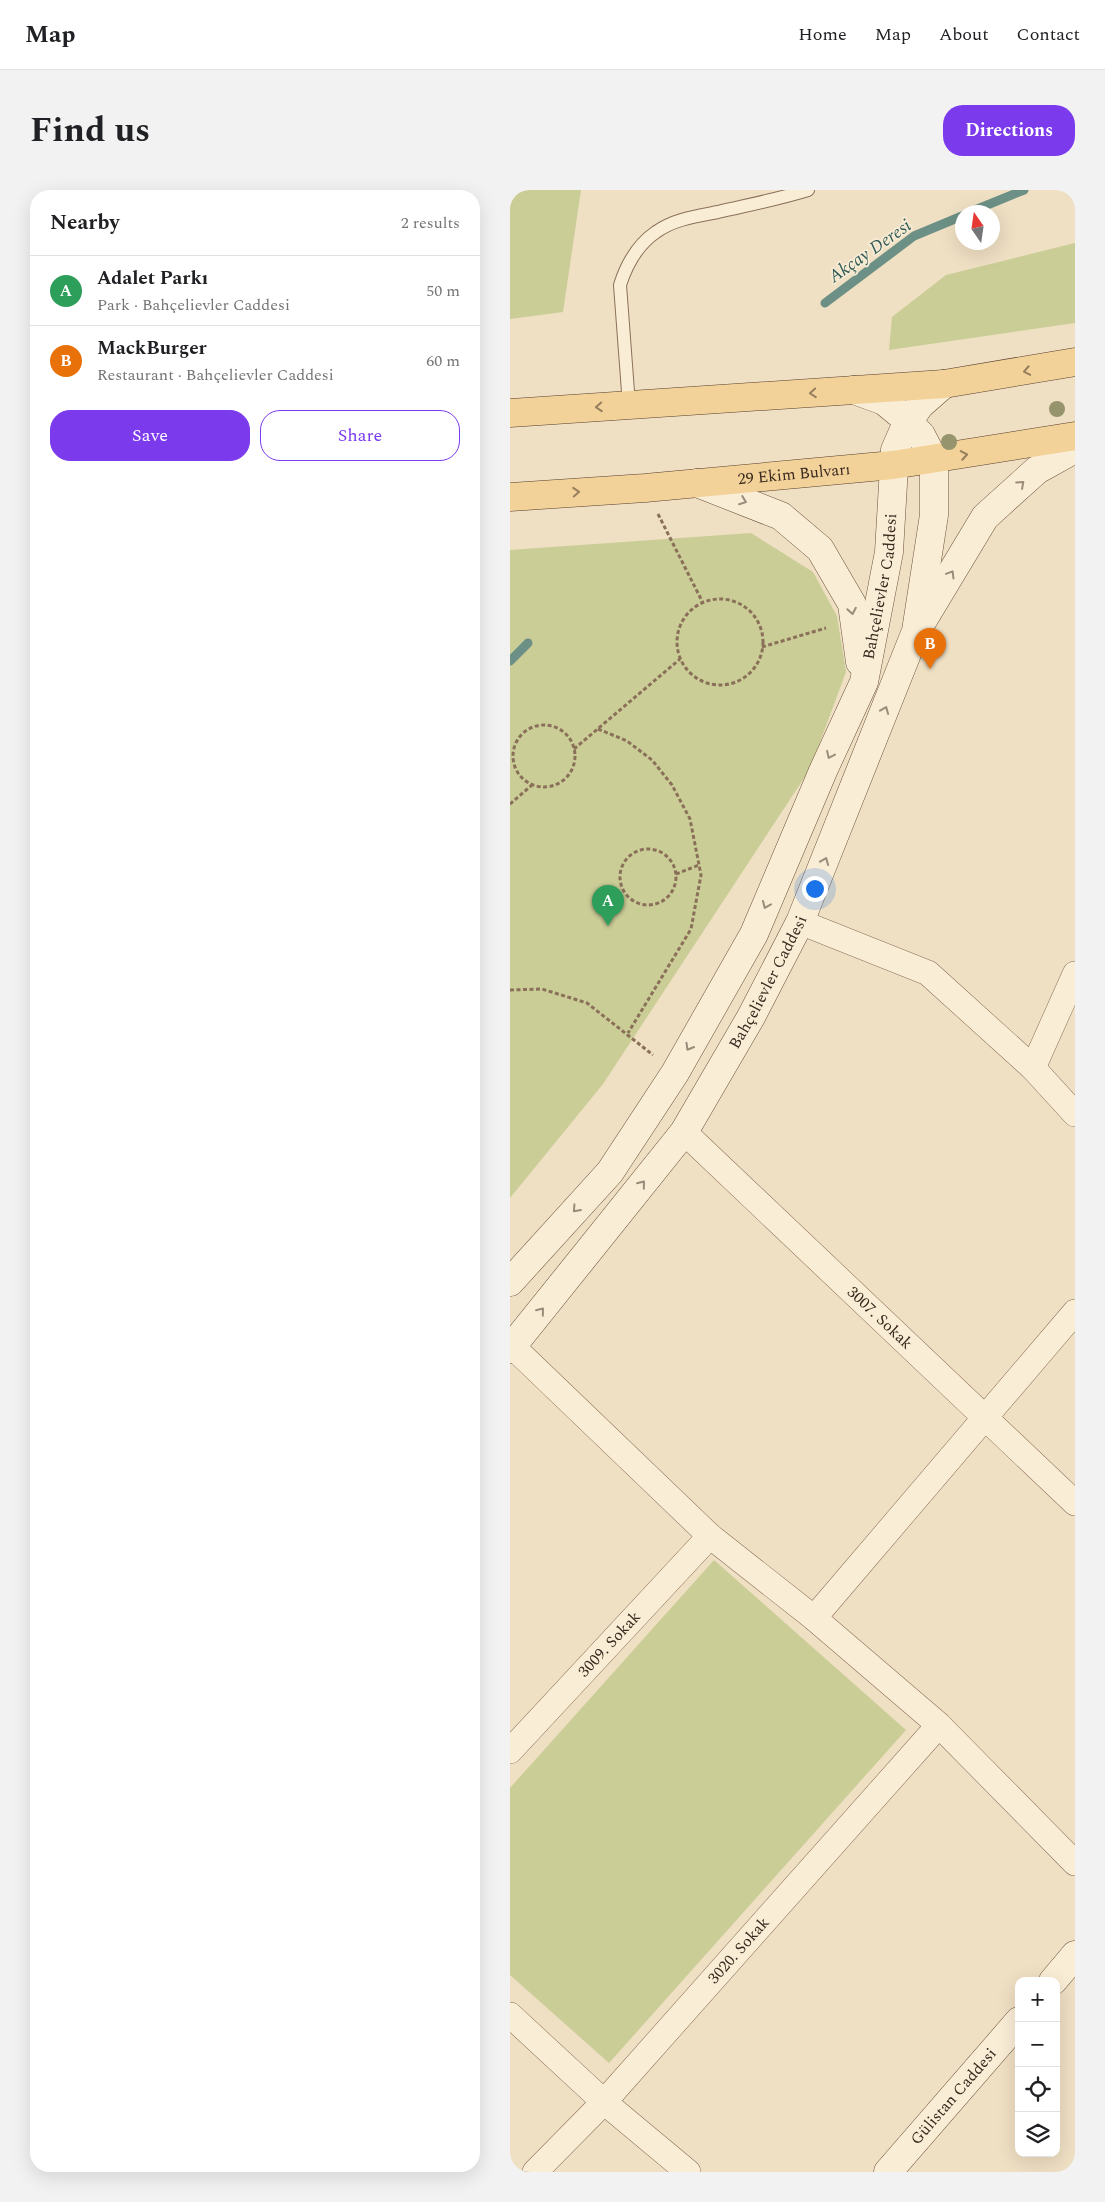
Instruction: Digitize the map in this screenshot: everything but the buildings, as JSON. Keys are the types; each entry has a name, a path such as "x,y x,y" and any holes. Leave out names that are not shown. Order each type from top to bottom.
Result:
{"main road":[{"path":"510,413 944,384 1075,362"},
{"name":"29 Ekim Bulvarı","path":"523,496 645,488 893,465 934,460 1075,436"}],"street":[{"name":"Bahçelievler Caddesi","path":"510,1282 610,1172 675,1073 754,934 823,772 864,682 889,552 895,450 908,422 920,405 944,384"},
{"name":"Bahçelievler Caddesi","path":"511,1347 684,1132 751,1017 800,922 916,630 934,515 934,460 921,435 884,401 854,390"},
{"path":"916,630 985,517 1037,470 1075,449"},
{"path":"698,483 782,516 820,549 852,604 864,682"},
{"path":"510,512 523,496"},
{"path":"800,922 928,973 1033,1068 1075,1114"},
{"path":"1033,1068 1075,974"},
{"name":"3007. Sokak","path":"684,1132 1075,1504"},
{"path":"814,1618 983,1417 1075,1312"},
{"path":"511,1347 710,1536 814,1618 939,1725 1075,1864"},
{"name":"3009. Sokak","path":"510,1751 710,1536"},
{"name":"3020. Sokak","path":"536,2172 604,2102 939,1725"},
{"path":"1057,1977 1075,1956"},
{"path":"510,2015 604,2102 688,2172"},
{"name":"Gülistan Caddesi","path":"888,2172 1018,2022"}],"lane":[{"path":"629,405 620,285 634,253 657,231 677,222 808,190"}],"path":[{"path":"645,488 703,603"},
{"path":"725,600 746,608 759,625 762,647 754,668 746,676 726,684 703,682 690,672 680,659 677,637 680,626 693,608 703,603 725,600"},
{"path":"762,647 854,620"},
{"path":"574,749 680,659"},
{"path":"536,726 552,726 566,734 574,749 574,764 567,778 553,786 544,788 532,785 522,779 514,765 514,749 522,735 536,726"},
{"path":"598,729 627,741 652,760 672,785 690,819 701,875 691,929 628,1033"},
{"path":"510,804 532,785"},
{"path":"645,849 653,849 666,855 671,861 676,874 676,882 670,894 664,900 651,905 643,904 630,898 625,893 620,880 620,872 626,859 632,854 645,849"},
{"path":"676,874 699,865"},
{"path":"510,990 542,989 587,1003 628,1033 675,1073"}],"green space":[{"path":"510,190 581,190 563,312 510,319"},
{"path":"1075,243 1075,323 889,350 892,317 946,275"},
{"path":"751,533 813,572 837,616 846,672 810,769 603,1084 510,1198 510,550"},
{"path":"714,1560 906,1730 609,2063 510,1975 510,1788"}],"waterway":[{"name":"Akçay Deresi","path":"987,205 1024,190"},
{"name":"Akçay Deresi","path":"825,303 914,236 955,219"},
{"name":"Akçay Deresi","path":"510,661 528,643"}],"place":[{"name":"MackBurger","path":"930,669"},
{"name":"Adalet Parkı","path":"608,926"}]}
